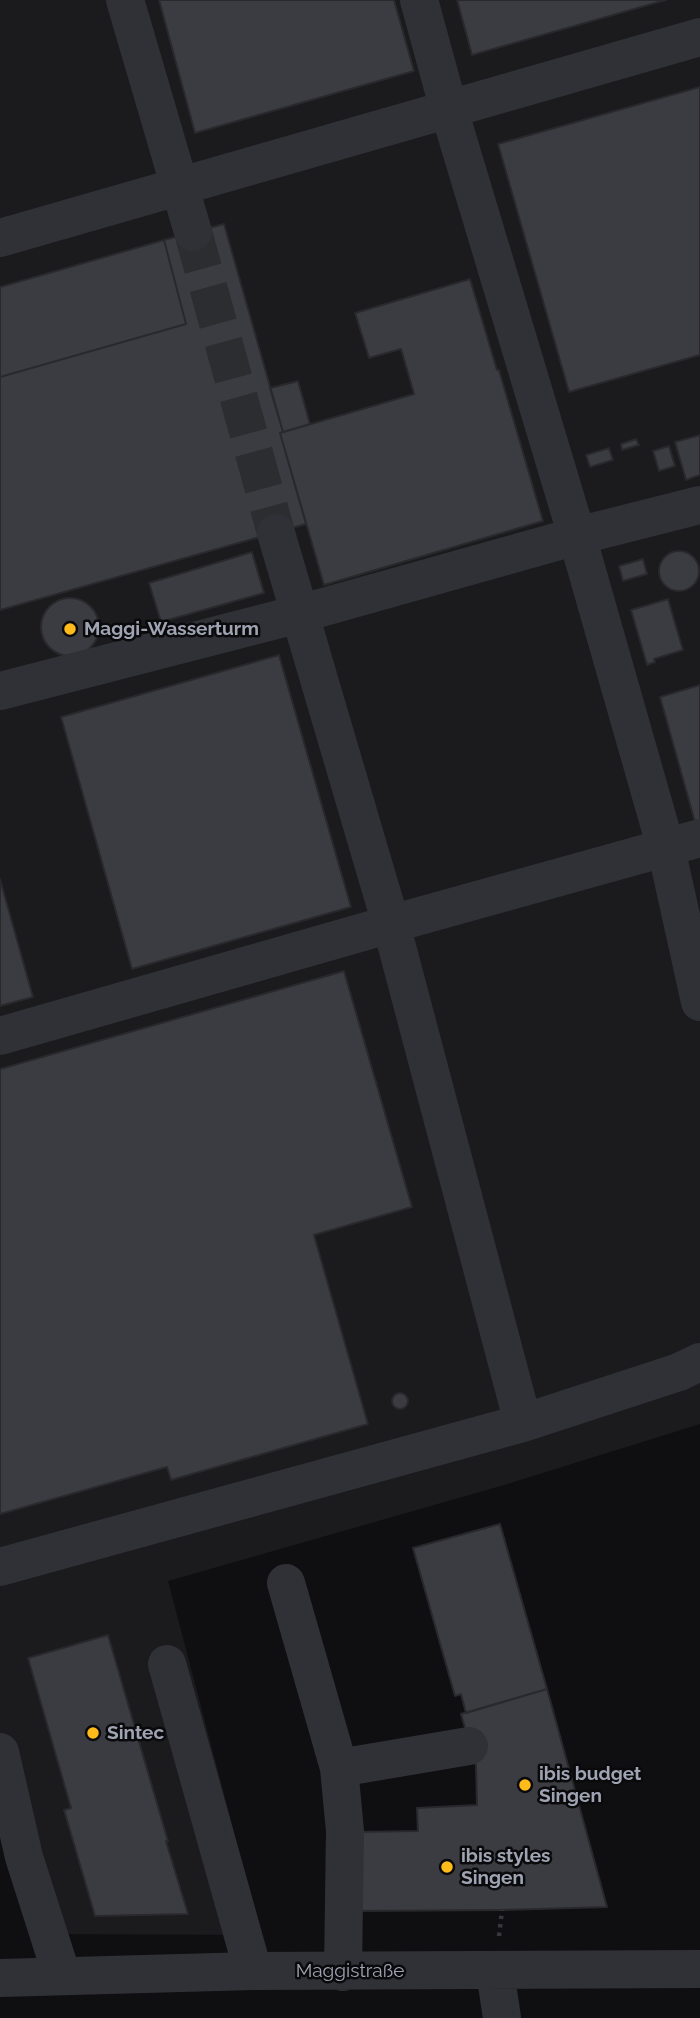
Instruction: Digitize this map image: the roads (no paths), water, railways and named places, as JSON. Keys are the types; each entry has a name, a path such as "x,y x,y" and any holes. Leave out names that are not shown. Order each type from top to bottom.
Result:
{"street":[{"path":"125,0 193,232"},
{"path":"419,0 449,110 577,537 683,843 700,1002"},
{"path":"0,239 700,37"},
{"path":"0,691 700,506"},
{"path":"276,533 390,924 523,1423"},
{"path":"0,1036 683,843"},
{"path":"0,1567 523,1423 679,1372 700,1362"},
{"path":"286,1583 339,1768 345,1832 343,1972"},
{"path":"167,1664 253,1971"},
{"path":"339,1768 470,1746"},
{"path":"0,1752 12,1860 62,1976"},
{"name":"Maggistraße","path":"0,1978 253,1971 700,1969"},
{"path":"495,1971 502,2018"}],"tunnel":[{"path":"193,232 276,533"}],"place":[{"name":"Maggi-Wasserturm","path":"70,629"},
{"name":"Sintec","path":"93,1733"},
{"name":"ibis budget Singen","path":"525,1785"},
{"name":"ibis styles Singen","path":"447,1867"}]}
